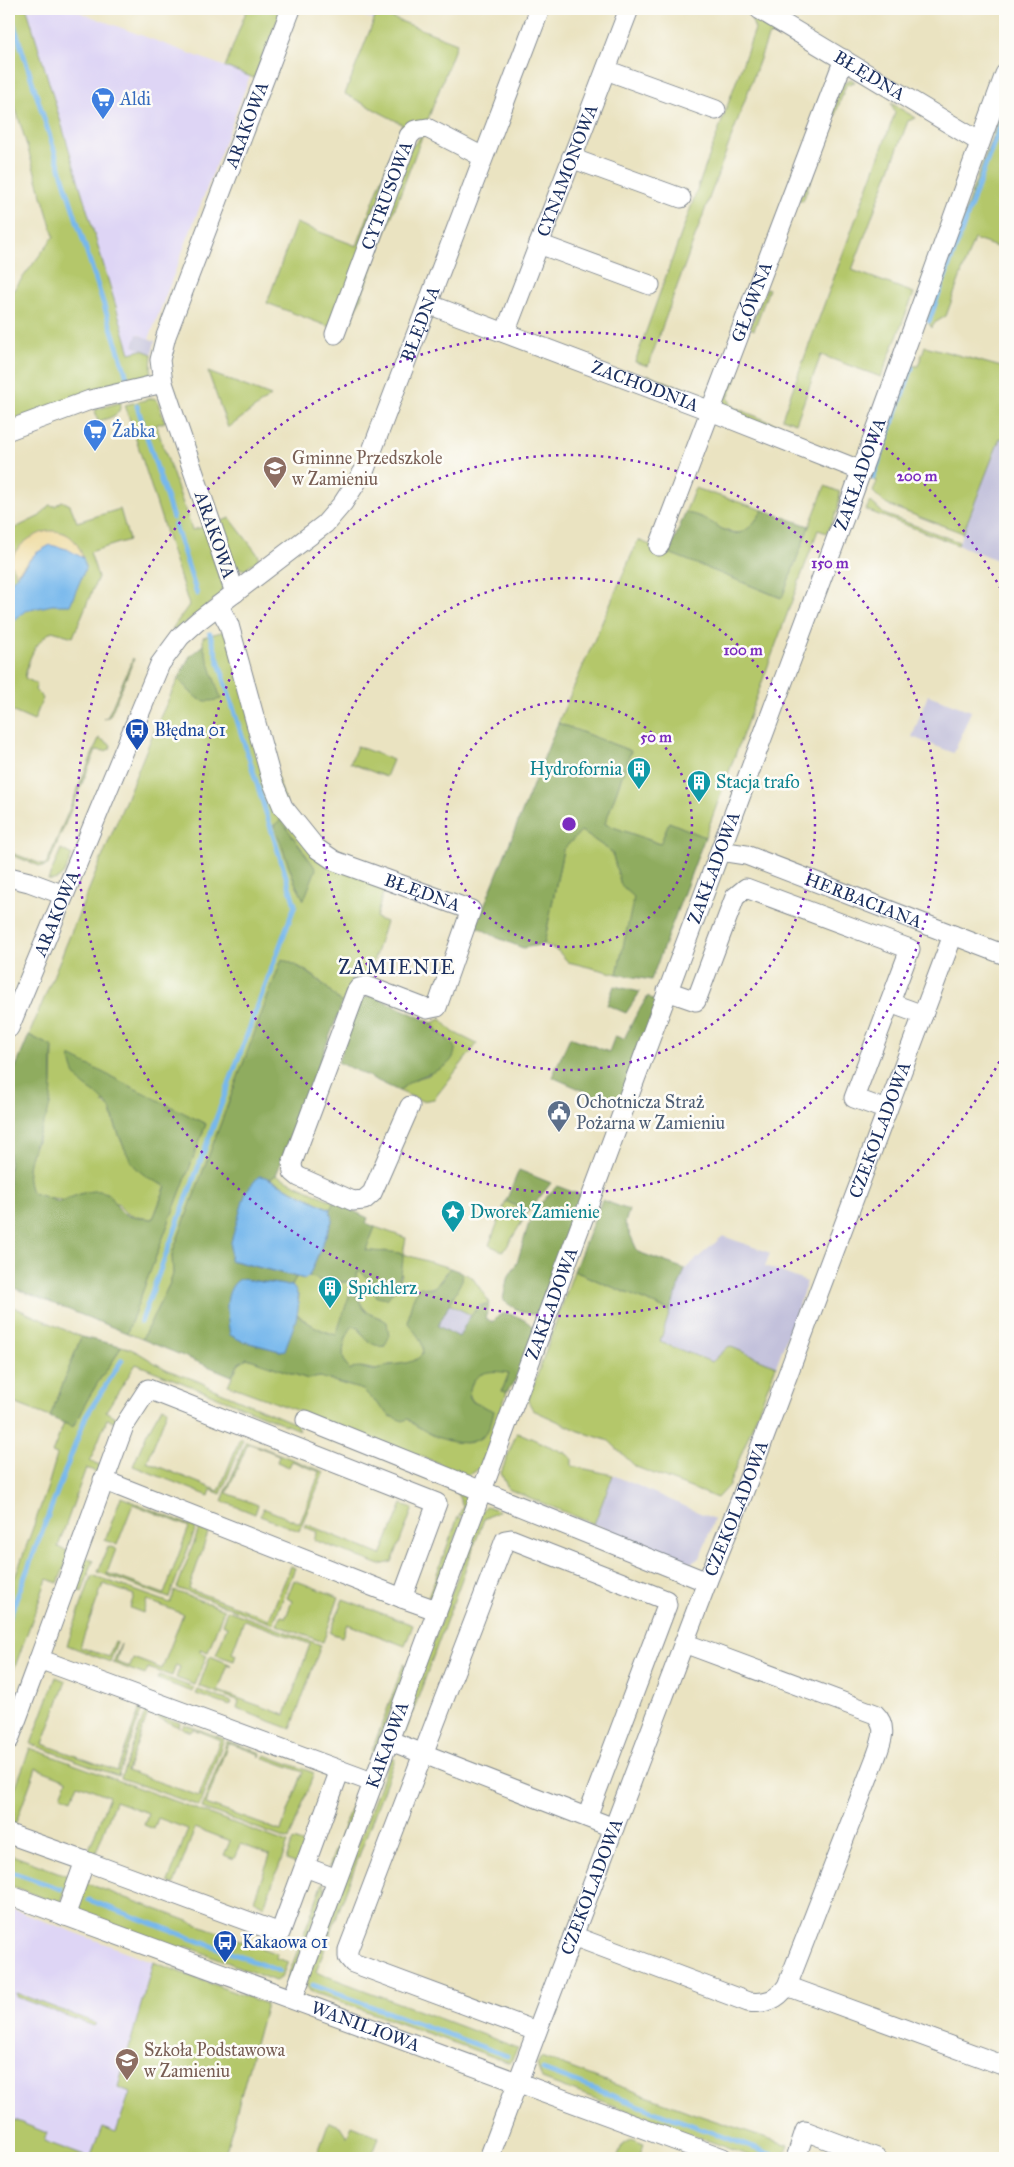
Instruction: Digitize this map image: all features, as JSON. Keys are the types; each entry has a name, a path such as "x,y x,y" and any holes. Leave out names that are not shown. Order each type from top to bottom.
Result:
{"street":[{"name":"ARAKOWA","path":"9,1028 160,664 180,638 235,593 163,383 160,360 166,336 291,9"},
{"name":"BŁĘDNA","path":"235,593 325,524 356,486 375,448 540,9"},
{"name":"CYNAMONOWA","path":"505,333 629,9"},
{"name":"BŁĘDNA","path":"759,9 980,142"},
{"name":"GŁÓWNA","path":"660,546 844,59"},
{"path":"606,70 716,110"},
{"name":"ZAKŁADOWA","path":"482,1492 862,471 1005,74"},
{"name":"CYTRUSOWA","path":"335,334 409,136 415,130 427,128 483,157"},
{"path":"572,158 681,198"},
{"path":"539,244 650,285"},
{"name":"ZACHODNIA","path":"428,304 862,471"},
{"path":"9,430 90,400 163,383"},
{"name":"BŁĘDNA","path":"219,606 229,625 271,778 283,807 300,831 316,848 335,861 471,910 437,1007 427,1009 367,986 359,988 356,992 292,1163 293,1172 299,1177 353,1201 364,1200 372,1193 410,1106"},
{"name":"HERBACIANA","path":"720,851 737,856 746,855 1005,955"},
{"path":"9,877 64,895"},
{"path":"667,991 696,1001 735,898 746,888 910,949 854,1098 886,1110"},
{"name":"CZEKOLADOWA","path":"489,2158 707,1582 745,1490 953,935"},
{"path":"890,1003 922,1015"},
{"path":"9,1740 124,1426 148,1389 301,1432 482,1492 707,1582"},
{"path":"301,1432 437,1503 402,1598"},
{"path":"103,1480 436,1610"},
{"name":"KAKAOWA","path":"293,1998 436,1610 482,1492"},
{"path":"581,1566 593,1536"},
{"path":"536,2032 353,1963 348,1957 348,1950 502,1543 511,1539 666,1600 667,1605 587,1817"},
{"path":"572,1936 748,2002 762,2003 782,1994 787,1986 882,1736 881,1720 874,1714 681,1650 651,1648"},
{"path":"38,1659 372,1782"},
{"path":"388,1740 614,1828"},
{"path":"9,1834 280,1933 340,1770"},
{"path":"65,1916 85,1862"},
{"path":"305,1867 337,1879"},
{"name":"WANILIOWA","path":"9,1895 293,1998 723,2158"},
{"path":"787,1986 1005,2066"},
{"path":"796,2158 806,2131 877,2158"}],"shaded area":[{"path":"27,9 71,9 250,76 149,339 138,334 133,346 142,350 130,353"},
{"path":"344,9 379,9 374,20"},
{"path":"137,334 155,341 152,354 133,346"},
{"path":"1000,438 1005,440 1005,563 958,545"},
{"path":"928,695 971,711 954,753 912,737"},
{"path":"723,1236 770,1253 765,1266 807,1282 776,1366 729,1346 712,1362 659,1342 685,1269"},
{"path":"449,1304 471,1315 459,1337 438,1326"},
{"path":"613,1475 714,1519 700,1558 691,1563 594,1524"},
{"name":"Szkoła Podstawowa w Zamieniu","path":"9,1908 266,2004 224,2158 9,2158"}],"green space":[{"path":"9,9 27,9 130,353 142,350 152,354 151,371 148,377 126,380 126,386 9,420 9,296 54,236 9,86"},
{"path":"247,9 282,9 254,78 225,67"},
{"path":"377,12 457,43 427,122 419,125 333,326 327,326 267,303 296,223 357,246 402,124 345,94"},
{"path":"751,19 776,33 768,37 648,366 635,362 755,29"},
{"path":"851,79 855,82 846,85 834,118 830,117 842,84"},
{"path":"1005,101 1005,250 974,239 946,316 933,324 932,328 926,319"},
{"path":"891,103 916,118 908,121 852,270 914,293 881,377 821,355 796,423 782,418 895,113"},
{"path":"423,134 352,321 346,318 406,154"},
{"path":"817,152 821,153 803,201 799,200"},
{"path":"766,288 769,289 754,330 750,328"},
{"path":"925,346 1005,368 1005,440 1000,438 963,533 887,505 873,492 877,481 868,478 909,365 918,366"},
{"path":"208,372 271,396 228,428"},
{"path":"647,374 705,397 704,399 648,379"},
{"path":"733,375 737,377 728,398 733,407 778,425 770,428 724,408 722,403"},
{"path":"153,398 157,400 165,422 156,425 192,530 204,527 223,587 219,596 176,630 172,629 189,605 125,405"},
{"path":"121,402 121,407 117,413 98,421 95,410"},
{"path":"825,486 840,492 838,509 827,533 818,530 705,837 669,822 661,844 604,824 631,751 558,723 638,540 781,598"},
{"path":"695,488 763,510 748,531 739,533 723,530 702,518 685,513"},
{"path":"62,501 70,505 77,522 120,509 129,540 90,552 98,577 73,637 52,631 33,651 25,678 37,684 35,690 43,698 34,721 9,710 9,531 40,516 49,505 55,506"},
{"path":"870,501 884,514 959,542 958,545 866,510"},
{"path":"763,510 809,526 782,598 669,553 685,513 698,516 735,534 743,532"},
{"path":"230,518 259,556 258,560 248,566 249,571 236,567 219,522"},
{"path":"225,631 298,836 385,888 386,893 383,893 376,918 386,922 369,975 352,978 342,1004 315,977 300,967 282,960 172,1254 173,1274 170,1283 142,1339 127,1333 206,1124 102,1102 110,1109 118,1133 129,1156 144,1174 166,1185 153,1219 128,1214 124,1212 118,1203 62,1200 31,1192 27,1181 29,1160 38,1139 52,1084 53,1048 29,1035 157,724 178,679 193,695 220,699 203,645 203,637","holes":["274,825 304,900 296,885"]},
{"path":"203,645 221,699 213,701 201,700 192,694 178,679 190,656"},
{"path":"133,658 110,716 104,719 108,716"},
{"path":"558,723 631,751 605,824 660,844 669,822 705,837 651,980 617,974 634,897 621,885 612,852 581,831 563,850 544,944 523,948 498,938 476,926"},
{"path":"99,738 111,745 110,749 105,751 96,750 48,865 42,867 9,854 9,852 44,865 47,863"},
{"path":"357,746 393,760 386,777 350,763"},
{"path":"281,820 316,869 304,900 296,885 274,825"},
{"path":"581,831 612,852 621,885 635,897 617,974 568,962 558,951 544,944 563,850"},
{"path":"61,849 72,855 64,873 58,879 48,880"},
{"path":"282,959 315,977 342,1004 276,1175 270,1179 265,1177 237,1226 231,1248 230,1260 296,1277 292,1286 241,1279 230,1334 242,1341 280,1351 284,1350 296,1313 315,1327 336,1335 351,1290 356,1294 365,1310 387,1322 389,1337 384,1347 375,1345 368,1341 358,1327 352,1326 343,1348 344,1360 350,1370 360,1367 376,1370 389,1365 412,1361 419,1358 423,1348 421,1341 408,1323 411,1304 417,1291 420,1287 432,1289 441,1281 450,1268 463,1273 462,1280 438,1326 459,1337 474,1312 478,1308 490,1303 485,1319 493,1322 501,1315 516,1316 530,1324 535,1331 515,1380 507,1392 502,1391 509,1373 488,1372 477,1377 473,1382 469,1396 473,1402 494,1411 487,1431 476,1440 459,1443 432,1435 408,1419 403,1421 390,1416 363,1390 320,1377 308,1379 247,1358 239,1363 232,1376 142,1339 170,1283 173,1274 172,1254"},
{"path":"614,986 640,992 626,1013 607,1005"},
{"path":"371,995 432,1023 438,1032 455,1046 451,1060 440,1069 410,1082 399,1091 338,1062 360,1000"},
{"path":"648,996 657,1003 619,1106 552,1077 570,1037 609,1052 615,1036 624,1039"},
{"path":"441,1019 453,1032 477,1044 434,1099 422,1101 399,1091 412,1080 429,1075 447,1039 438,1032 432,1023"},
{"path":"29,1035 53,1047 50,1105 33,1148 28,1170 31,1192 59,1202 93,1191 105,1192 125,1214 137,1218 153,1219 166,1186 146,1176 133,1164 110,1109 104,1101 86,1087 76,1076 72,1068 70,1056 206,1124 127,1333 9,1286 9,1084"},
{"path":"519,1170 551,1183 528,1212 506,1201"},
{"path":"276,1175 334,1202 330,1209 270,1179"},
{"path":"557,1186 586,1197 542,1313 527,1313 516,1309 503,1300 507,1279 517,1263 528,1226 542,1202"},
{"path":"602,1200 629,1210 625,1223 638,1252 685,1269 670,1311 574,1271"},
{"path":"506,1201 528,1212 506,1248 502,1251 489,1245"},
{"path":"334,1202 368,1218 366,1223 375,1227 366,1250 403,1254 399,1278 395,1289 387,1299 377,1297 373,1283 359,1270 354,1282 324,1282 309,1276 332,1221 330,1209"},
{"path":"375,1227 406,1238 403,1254 450,1268 436,1286 427,1289 418,1333 424,1347 421,1356 413,1363 389,1365 377,1370 361,1367 350,1371 344,1360 343,1348 352,1326 358,1327 363,1336 381,1318 365,1310 357,1294 336,1335 330,1333 310,1324 296,1313 299,1297 292,1286 296,1277 305,1279 309,1276 324,1282 354,1282 359,1270 369,1279 374,1291 394,1290 402,1275 386,1251 366,1250"},
{"path":"574,1271 670,1311 660,1342 712,1362 729,1346 776,1366 729,1485 717,1498 636,1467 609,1441 579,1431 533,1410 528,1401"},
{"path":"463,1273 472,1277 490,1303 478,1306 471,1315 449,1304"},
{"path":"9,1305 81,1337 50,1417 9,1401"},
{"path":"81,1337 121,1346 88,1398 73,1427 50,1417"},
{"path":"121,1346 133,1350 171,1371 199,1381 296,1424 299,1430 136,1364 106,1411 121,1420 119,1423 107,1419 90,1461 102,1466 99,1473 86,1468 58,1547 70,1552 58,1583 47,1579 9,1683 9,1594 47,1489 57,1455 52,1453 64,1423 73,1427 88,1398"},
{"path":"247,1358 308,1379 320,1377 363,1390 390,1416 408,1419 416,1426 455,1442 469,1443 483,1437 494,1411 480,1406 470,1397 470,1388 474,1380 485,1371 494,1370 509,1373 502,1391 507,1392 483,1463 472,1474 466,1475 455,1473 436,1462 228,1385 239,1363"},
{"path":"162,1407 168,1409 147,1462 219,1491 240,1438 243,1439 221,1494 211,1490 209,1496 133,1466 147,1433"},
{"path":"517,1432 565,1453 572,1458 572,1466 613,1475 594,1524 508,1489 501,1473"},
{"path":"246,1441 324,1472 299,1531 260,1516 263,1508 300,1523 320,1472 292,1461 289,1467 277,1462 279,1455 248,1443 227,1493 258,1505 255,1514 222,1501"},
{"path":"454,1487 467,1497 464,1517 459,1515 463,1506"},
{"path":"121,1497 196,1528 169,1598 98,1572 108,1546 116,1549 107,1573 164,1594 189,1527 133,1504 117,1545 105,1540"},
{"path":"402,1504 413,1508 392,1562 380,1565 314,1540 317,1532 305,1527 306,1524 381,1555"},
{"path":"487,1506 499,1511 484,1519 405,1733 400,1731 483,1509"},
{"path":"458,1517 463,1519 433,1595 428,1598"},
{"path":"199,1529 208,1533 189,1589 269,1619 291,1566 295,1568 273,1624 177,1588"},
{"path":"82,1556 93,1561 82,1592 71,1587"},
{"path":"92,1575 170,1603 175,1591 224,1609 208,1652 200,1649 200,1652 207,1655 195,1685 176,1678 180,1667 176,1665 172,1676 148,1668 145,1675 113,1663 121,1644 116,1662 130,1667 133,1658 162,1669 183,1614 147,1600 143,1613 130,1608 134,1595 103,1584 80,1647 109,1657 115,1641 117,1642 110,1662 67,1645"},
{"path":"294,1580 339,1597 323,1642 277,1625 281,1616 286,1617 292,1601 287,1598"},
{"path":"343,1599 413,1625 405,1646 347,1624 342,1637 330,1633"},
{"path":"227,1610 321,1645 291,1729 237,1709 239,1701 199,1686 210,1656 232,1665 228,1665 218,1691 285,1715 310,1644 244,1620 232,1653 236,1655 234,1661 216,1655 227,1626 222,1624"},
{"path":"404,1663 406,1669 369,1767 365,1770"},
{"path":"159,1675 194,1688 193,1692 157,1679"},
{"path":"56,1677 66,1681 43,1744 117,1771 140,1708 142,1709 118,1776 31,1744"},
{"path":"198,1690 232,1702 230,1706 196,1694"},
{"path":"146,1710 180,1723 179,1727 148,1714 127,1771 199,1796 220,1740 193,1729 191,1732 182,1728 184,1724 224,1739 199,1806 121,1778"},
{"path":"227,1741 261,1753 260,1757 259,1754 228,1743 206,1804 281,1831 303,1772 264,1758 265,1755 314,1773 289,1840 202,1808"},
{"path":"30,1748 288,1843 264,1906 254,1900 270,1855 240,1844 234,1859 224,1855 230,1841 195,1828 174,1885 168,1882 188,1829 158,1818 154,1829 144,1825 148,1813 115,1801 95,1855 88,1852 109,1796 78,1784 72,1799 61,1795 67,1780 36,1768 15,1825 11,1823 14,1812 9,1810 9,1805"},
{"path":"390,1758 395,1759 316,1972 518,2048 510,2063 310,1991 306,1985"},
{"path":"358,1788 359,1797 335,1863 329,1867"},
{"path":"293,1840 305,1844 297,1864 286,1860"},
{"path":"9,1854 71,1877 60,1904 9,1885"},
{"path":"323,1882 325,1889 291,1980 287,1979"},
{"path":"86,1883 277,1954 276,1958 288,1962 281,1978 275,1981 186,1946 184,1952 76,1911"},
{"path":"153,1962 266,2004 224,2158 90,2158 102,2127 116,2132 130,2092 118,2087"},
{"path":"16,1993 96,2024 94,2026 16,1997"},
{"path":"541,2057 695,2114 788,2145 783,2158 755,2158 542,2079 537,2065"},
{"path":"9,2118 47,2133 44,2141 90,2158 9,2158"},
{"path":"329,2122 340,2126 347,2137 352,2126 379,2137 371,2158 316,2158"},
{"path":"631,2139 644,2144 639,2158 617,2158 622,2145"}],"sand":[{"path":"47,531 61,532 71,537 78,546 83,558 60,547 36,553 16,574 10,563 16,551 24,542"}],"water":[{"path":"50,545 67,549 83,558 86,567 70,605 52,605 25,611 9,625 9,584 36,553"},
{"path":"259,1176 265,1177 330,1209 332,1221 309,1276 305,1279 230,1260 231,1242 246,1191"},
{"path":"240,1279 292,1286 296,1292 298,1308 285,1350 280,1351 242,1341 230,1335 227,1312 228,1297 234,1284"}],"waterway":[{"path":"9,9 127,377"},
{"path":"929,321 1005,112"},
{"path":"873,478 912,368"},
{"path":"137,406 173,518"},
{"path":"175,525 197,594"},
{"path":"141,1322 295,905 210,634"},
{"path":"9,1618 86,1416 122,1360"},
{"path":"9,1871 61,1889"},
{"path":"89,1900 279,1971"},
{"path":"313,1985 507,2056"},
{"path":"543,2070 781,2158"}],"place":[{"name":"Aldi","path":"103,120"},
{"name":"Żabka","path":"95,452"},
{"name":"Gminne Przedszkole w Zamieniu","path":"275,489"},
{"name":"Błędna 01","path":"137,751"},
{"name":"Hydrofornia","path":"639,790"},
{"name":"Stacja trafo","path":"699,803"},
{"name":"Ochotnicza Straż Pożarna w Zamieniu","path":"559,1133"},
{"name":"Dworek Zamienie","path":"453,1233"},
{"name":"Spichlerz","path":"330,1309"},
{"name":"Kakaowa 01","path":"225,1963"},
{"name":"Szkoła Podstawowa w Zamieniu","path":"127,2081"}],"district":[{"name":"ZAMIENIE","path":"397,967"}]}
